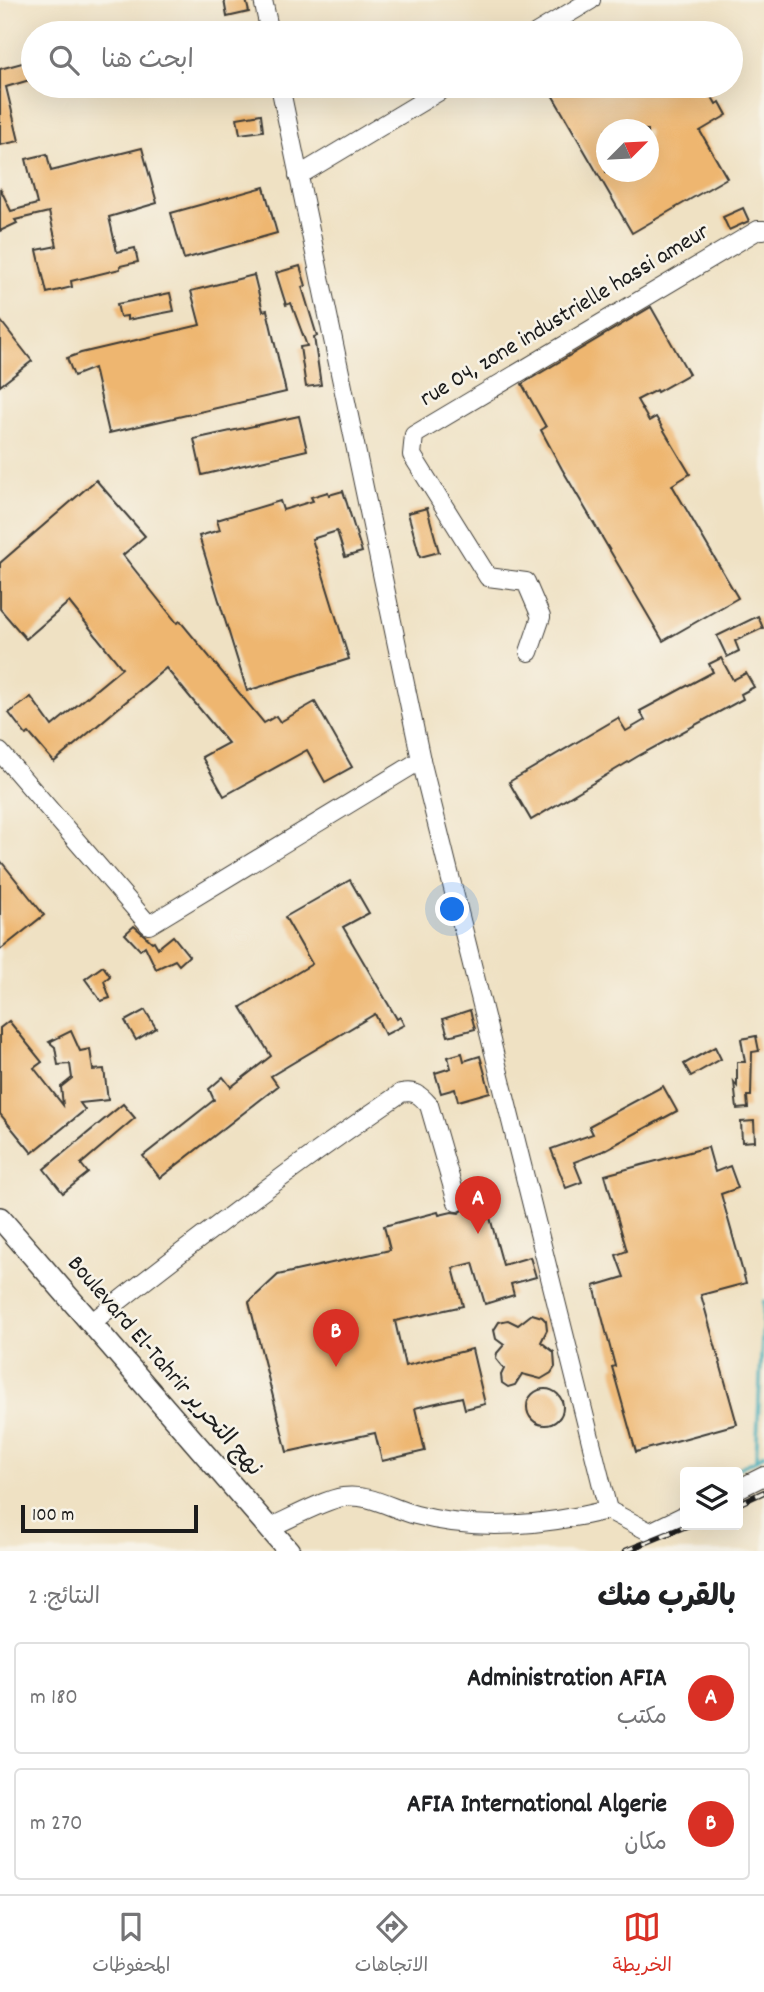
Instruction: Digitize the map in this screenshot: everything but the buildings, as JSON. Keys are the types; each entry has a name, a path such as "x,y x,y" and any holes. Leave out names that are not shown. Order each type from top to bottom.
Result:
{"main road":[{"name":"Boulevard El-Tahrir نهج التحرير","path":"0,1218 289,1551"}],"street":[{"path":"263,0 267,21"},
{"path":"556,21 591,0"},
{"path":"282,98 421,761 608,1510"},
{"path":"298,176 428,98"},
{"name":"rue 04, zone industrielle hassi ameur","path":"529,652 541,618 526,582 488,577 412,455 414,435 758,230 764,230"},
{"path":"0,752 149,925 421,761"},
{"path":"91,1323 324,1146 401,1093 411,1091 421,1095 429,1105 457,1202"},
{"path":"743,1486 764,1475"},
{"path":"269,1528 342,1497 367,1497 416,1515 464,1523 510,1525 562,1521 608,1510 650,1532 680,1517"}],"waterway":[{"path":"741,1467 756,1460 764,1301"},
{"path":"756,1460 764,1454"}],"railway":[{"path":"743,1502 764,1492"},
{"path":"625,1551 680,1529"}],"place":[{"name":"Administration AFIA","path":"478,1234"},
{"name":"AFIA International Algerie","path":"336,1367"}]}
